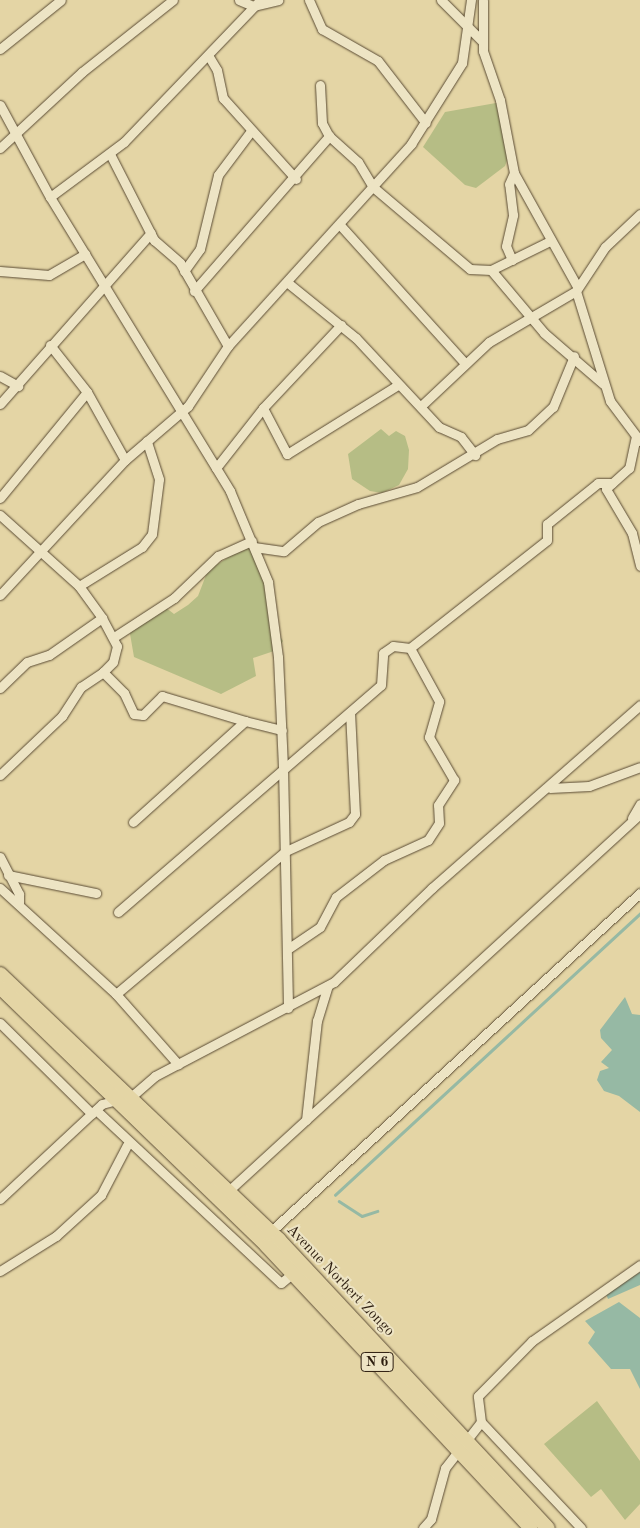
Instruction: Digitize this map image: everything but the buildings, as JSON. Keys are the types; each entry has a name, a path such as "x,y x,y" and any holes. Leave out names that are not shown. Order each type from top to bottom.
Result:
{"main road":[{"name":"N 6","path":"0,974 132,1096 224,1194"},
{"name":"N 6","path":"0,987 119,1101 224,1194"},
{"name":"Avenue Norbert Zongo","path":"224,1194 464,1444 531,1528"},
{"name":"Avenue Norbert Zongo","path":"266,1236 293,1273 548,1528"}],"street":[{"path":"0,48 61,0"},
{"path":"0,148 82,72 173,0"},
{"path":"239,0 253,6 278,0"},
{"path":"50,197 110,154 260,0"},
{"path":"309,0 322,30 378,61 426,123"},
{"path":"441,0 482,41"},
{"path":"0,595 125,460 180,413 228,346 340,225 426,123 462,63 466,24 471,0"},
{"path":"483,0 482,41 514,173 548,242 576,289 603,384 610,401 638,438 629,468 606,489 632,533 640,566"},
{"path":"208,55 218,70 223,98 296,179"},
{"path":"320,85 322,122 329,136 366,173 373,187 470,269 491,270 548,242"},
{"path":"0,105 15,136 50,197 180,413 216,468 253,544 274,613 282,730 289,948 288,1008"},
{"path":"184,271 200,249 218,175 251,130"},
{"path":"194,291 296,179 329,136"},
{"path":"110,154 151,233 184,271 228,346"},
{"path":"366,173 382,177"},
{"path":"512,260 506,246 513,215 509,184 514,173"},
{"path":"421,406 464,362 529,316 576,289 604,247 640,214"},
{"path":"340,225 464,362"},
{"path":"0,404 18,386 50,345 105,289 151,233"},
{"path":"1,273 49,275 85,254"},
{"path":"491,270 529,316 603,384"},
{"path":"288,283 341,325 398,385 421,406 439,427 461,437 475,454"},
{"path":"216,468 263,408 341,325"},
{"path":"50,345 86,392 125,460"},
{"path":"114,637 174,598 218,556 253,544 284,551 318,522 358,504 418,487 475,454 542,419 553,407 574,356"},
{"path":"0,376 18,386"},
{"path":"263,408 287,454 398,385"},
{"path":"0,498 86,392"},
{"path":"79,586 142,547 152,534 159,479 147,441"},
{"path":"118,912 283,767 350,713 381,685 383,653 393,646 410,648 547,540 547,524 598,483 612,483"},
{"path":"0,515 40,553 79,586 114,637 117,654 103,672 81,687 62,716 0,775"},
{"path":"0,688 27,662 49,655 102,618"},
{"path":"289,948 320,926 336,897 384,860 428,840 439,823 438,805 454,780 429,737 439,701 410,648"},
{"path":"103,672 139,717 162,696 282,730"},
{"path":"0,1198 94,1112 132,1096 155,1076 328,986 432,888 550,788 640,705"},
{"path":"116,994 286,851 349,822 355,814 350,713"},
{"path":"133,822 245,721"},
{"path":"550,788 589,786 640,767"},
{"path":"628,825 640,804"},
{"path":"224,1194 640,814"},
{"path":"0,858 19,894 19,904"},
{"path":"8,876 96,893"},
{"path":"0,888 116,994 178,1064"},
{"path":"266,1236 640,893"},
{"path":"306,1120 315,1035 328,986"},
{"path":"0,1022 128,1145 280,1283 293,1273"},
{"path":"0,1270 56,1236 101,1195 128,1145"},
{"path":"582,1528 481,1422 477,1403 487,1386 532,1341 640,1265"},
{"path":"423,1528 431,1519 446,1468 481,1422"}],"green space":[{"path":"496,103 509,155 505,166 476,188 465,185 423,147 445,112"},
{"path":"381,429 389,436 396,431 405,436 409,450 408,469 399,485 382,493 370,491 352,479 348,454"},
{"path":"248,545 260,561 273,625 283,641 277,650 253,658 256,676 221,694 134,657 129,628 165,607 174,614 188,605 198,596 208,570"},
{"path":"597,1401 640,1461 640,1504 625,1520 601,1489 591,1497 544,1444"}],"shaded area":[{"path":"625,997 632,1014 640,1015 640,1112 619,1096 604,1091 597,1080 600,1071 609,1068 601,1062 612,1050 601,1038 600,1030"},
{"path":"640,1272 640,1285 608,1299 606,1294"},
{"path":"619,1302 640,1318 640,1389 630,1369 611,1369 588,1343 595,1332 585,1321"}],"waterway":[{"path":"335,1195 640,914"},
{"path":"339,1201 362,1216 377,1211"}]}
